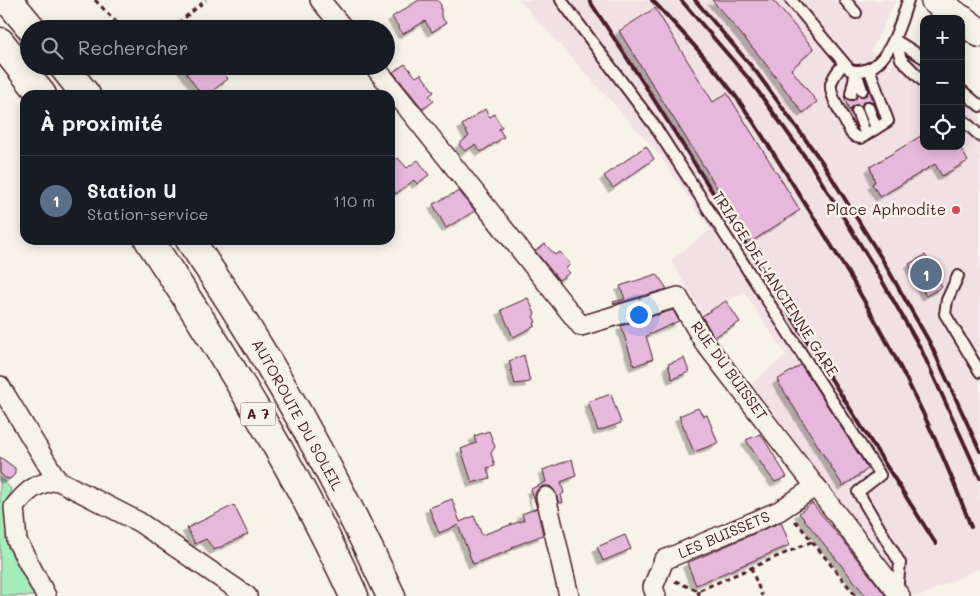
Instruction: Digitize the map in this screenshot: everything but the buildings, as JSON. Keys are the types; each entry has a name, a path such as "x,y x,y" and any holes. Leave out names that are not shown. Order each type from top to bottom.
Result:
{"main road":[{"path":"8,0 25,20"},
{"path":"935,0 956,15"},
{"path":"965,22 980,33"},
{"path":"0,42 20,67"},
{"path":"26,75 38,90"},
{"path":"70,75 82,90"},
{"name":"A 7","path":"152,245 246,392 298,486 354,596"},
{"name":"AUTOROUTE DU SOLEIL","path":"193,245 229,297 274,371 328,468 391,596"}],"street":[{"path":"320,0 337,20"},
{"name":"RUE DU BUISSET","path":"381,75 393,90"},
{"name":"RUE DU BUISSET","path":"395,92 581,326 678,297 704,342 896,592"},
{"path":"0,386 58,480 139,522 247,596"},
{"path":"46,596 17,541 14,507 28,490 43,482 58,480"},
{"name":"LES BUISSETS","path":"659,573 664,560 780,511 816,486"},
{"path":"546,497 569,596"},
{"path":"656,596 652,587 659,573"}],"lane":[{"name":"TRIAGE DE L'ANCIENNE GARE","path":"561,0 654,125 880,475 858,492 900,563 896,592"},
{"path":"792,0 850,70 856,71 875,66 895,40 908,0"},
{"path":"844,0 856,14"},
{"path":"895,40 920,56"},
{"path":"895,40 901,59 920,78"},
{"path":"844,63 835,75 831,84 831,92 851,134 856,138 861,138 888,122 869,68"},
{"path":"856,71 862,90"},
{"path":"851,94 856,71"},
{"path":"965,93 980,106"},
{"path":"868,107 876,128"},
{"path":"857,111 866,135"},
{"path":"965,122 980,136"},
{"path":"958,276 947,300 945,314 980,372"}],"path":[{"path":"95,0 115,20"},
{"path":"182,20 206,0"},
{"path":"780,511 799,524 856,596"},
{"path":"698,591 813,542"},
{"path":"751,568 762,596"},
{"path":"659,573 698,591 700,596"}],"shaded area":[{"path":"519,0 896,0 871,51 890,69 906,38 920,49 920,150 965,150 965,85 980,97 980,568 920,596 909,596 866,543 825,481 749,386 786,355 744,292 703,315 671,260 710,230 658,153"}],"green space":[{"path":"0,477 11,489 5,506 13,557 34,596 0,596"}],"railway":[{"path":"589,0 936,544"},
{"path":"652,0 734,94 852,280 875,319 917,401 971,527"},
{"path":"681,0 749,79 813,168 873,265 921,349 980,478"},
{"path":"695,0 757,73 822,162 882,259 930,343 980,451"}],"place":[{"name":"Place Aphrodite","path":"956,210"},
{"name":"Station U","path":"926,274"}]}
